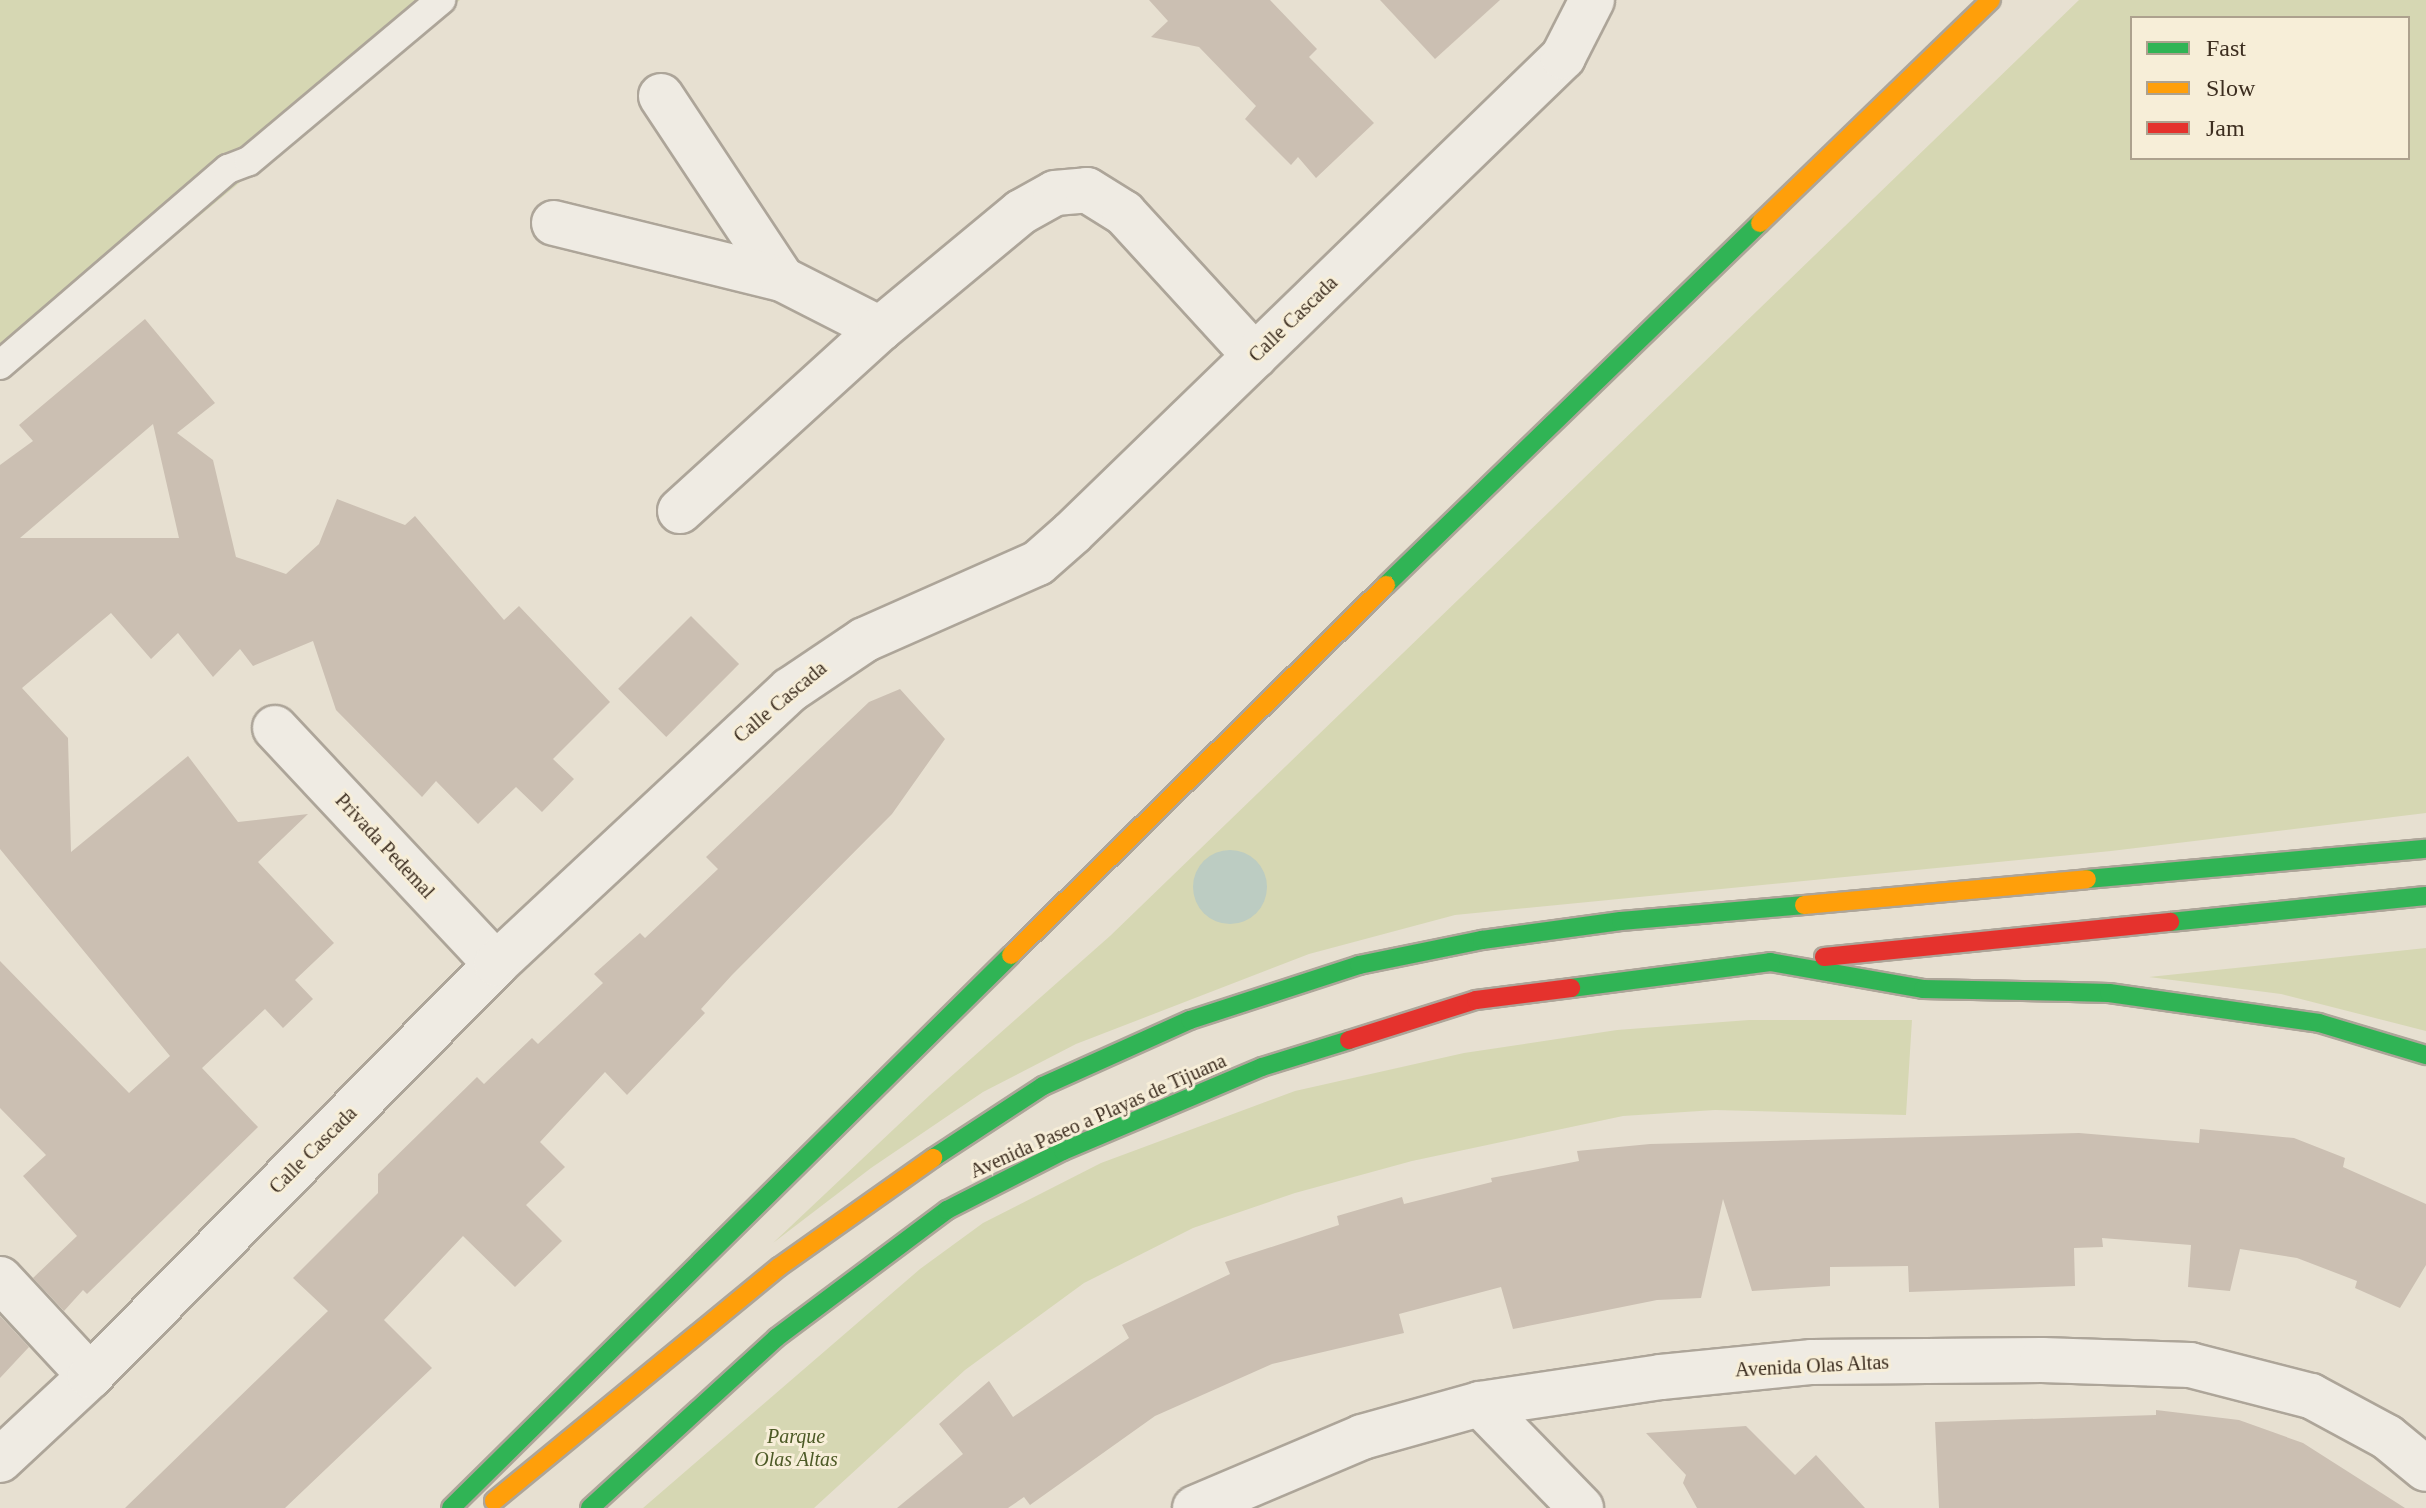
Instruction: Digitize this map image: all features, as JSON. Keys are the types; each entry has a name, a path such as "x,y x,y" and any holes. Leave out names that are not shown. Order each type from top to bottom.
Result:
{"main road":[{"path":"451,1508 1478,494 1991,0"},
{"path":"486,1508 779,1267 918,1168 1043,1086 1190,1020 1359,965 1482,940 1621,921 2426,849"},
{"name":"Avenida Paseo a Playas de Tijuana","path":"590,1508 800,1319 947,1210 1063,1151 1262,1067 1476,1000 1770,962 2426,896"},
{"path":"1770,962 1923,989 2109,993 2319,1023 2426,1055"}],"street":[{"name":"Calle Cascada","path":"0,1460 90,1376 496,964 790,690 864,640 1038,563 1563,57 1592,0"},
{"path":"661,96 782,279"},
{"path":"680,511 880,329 1021,212 1055,193 1087,190 1124,213 1255,356"},
{"path":"554,223 782,279 880,329"},
{"name":"Privada Pedemal","path":"275,728 496,964"},
{"path":"0,1279 90,1376"},
{"name":"Avenida Olas Altas","path":"1195,1508 1362,1437 1480,1404 1661,1377 1812,1362 2190,1365 2311,1396 2387,1437 2426,1469"},
{"path":"1480,1404 1581,1508"}],"lane":[{"path":"0,365 228,169 249,161 441,0"}],"green space":[{"path":"0,0 460,0 0,381"},
{"path":"2079,0 2426,0 2426,813 2111,851 1455,915 1309,954 1076,1044 983,1092 871,1168 773,1243 930,1095 1110,936"},
{"path":"2426,948 2426,1031 2281,994 2149,977"},
{"name":"Parque Olas Altas","path":"1749,1020 1912,1020 1906,1115 1715,1110 1623,1116 1412,1161 1295,1193 1193,1228 1084,1283 965,1370 814,1508 643,1508 920,1269 983,1223 1101,1163 1295,1091 1464,1053 1617,1030"}],"shaded area":[{"path":"1230,850 1251,856 1261,866 1267,887 1261,908 1251,918 1230,924 1209,918 1199,908 1193,887 1199,866 1209,856"}],"building":[{"path":"1149,0 1270,0 1317,49 1309,57 1374,123 1316,178 1298,157 1291,165 1245,119 1256,106 1199,47 1151,37 1168,21"},
{"path":"1380,0 1500,0 1435,59"},
{"path":"145,319 215,403 177,433 213,460 236,557 286,574 319,544 337,499 405,525 415,516 504,620 519,606 610,702 553,759 574,779 542,812 516,787 478,824 436,781 422,797 336,710 313,641 253,666 240,649 213,677 178,633 151,659 111,613 22,688 68,738 71,852 188,756 238,822 308,814 258,862 334,943 295,980 313,999 283,1028 265,1009 202,1068 258,1127 87,1294 83,1290 64,1311 33,1278 77,1236 23,1176 46,1155 0,1108 0,961 129,1093 170,1056 0,849 0,465 33,441 19,425","holes":["153,424 179,538 20,538"]},
{"path":"691,616 739,664 666,737 618,689"},
{"path":"900,689 945,739 892,814 732,975 701,1009 705,1013 627,1095 605,1072 540,1142 565,1167 526,1205 562,1241 515,1287 463,1236 384,1320 432,1368 285,1508 125,1508 328,1311 293,1278 378,1193 378,1174 477,1077 484,1084 532,1038 538,1044 603,983 594,974 640,933 645,938 718,869 706,857 869,702"},
{"path":"2200,1129 2294,1138 2345,1158 2343,1167 2426,1204 2426,1265 2400,1308 2355,1288 2357,1281 2297,1258 2240,1249 2230,1291 2188,1287 2191,1245 2102,1238 2103,1247 2074,1248 2075,1286 1909,1292 1908,1266 1830,1267 1830,1286 1752,1291 1723,1199 1701,1298 1657,1300 1513,1329 1501,1287 1399,1314 1404,1333 1272,1364 1155,1416 1030,1505 1024,1497 1008,1508 897,1508 963,1454 939,1424 989,1381 1013,1417 1129,1338 1122,1325 1230,1274 1225,1262 1339,1225 1337,1216 1402,1197 1404,1204 1492,1182 1491,1178 1579,1161 1577,1151 1650,1144 2079,1133 2199,1143"},
{"path":"0,1316 29,1347 0,1378"},
{"path":"2156,1410 2239,1420 2303,1443 2405,1508 1939,1508 1935,1422 2156,1415"},
{"path":"1746,1426 1795,1475 1816,1455 1865,1508 1697,1508 1683,1483 1686,1475 1646,1433"}],"traffic: fast":[{"path":"1386,585 1760,223"},
{"path":"2087,879 2426,849"},
{"path":"2170,922 2426,896"},
{"path":"933,1158 1043,1086 1190,1020 1359,965 1482,940 1621,921 1804,905"},
{"path":"451,1508 1011,955"},
{"path":"1571,988 1770,962"},
{"path":"1770,962 1923,989 2109,993 2319,1023 2426,1055"},
{"path":"590,1508 776,1338 947,1210 1063,1151 1262,1067 1349,1040"}],"traffic: slow":[{"path":"1760,223 1991,0"},
{"path":"1011,955 1386,585"},
{"path":"1804,905 2087,879"},
{"path":"494,1501 779,1267 933,1158"}],"traffic: jam":[{"path":"1824,957 2170,922"},
{"path":"1349,1040 1476,1000 1571,988"}]}
